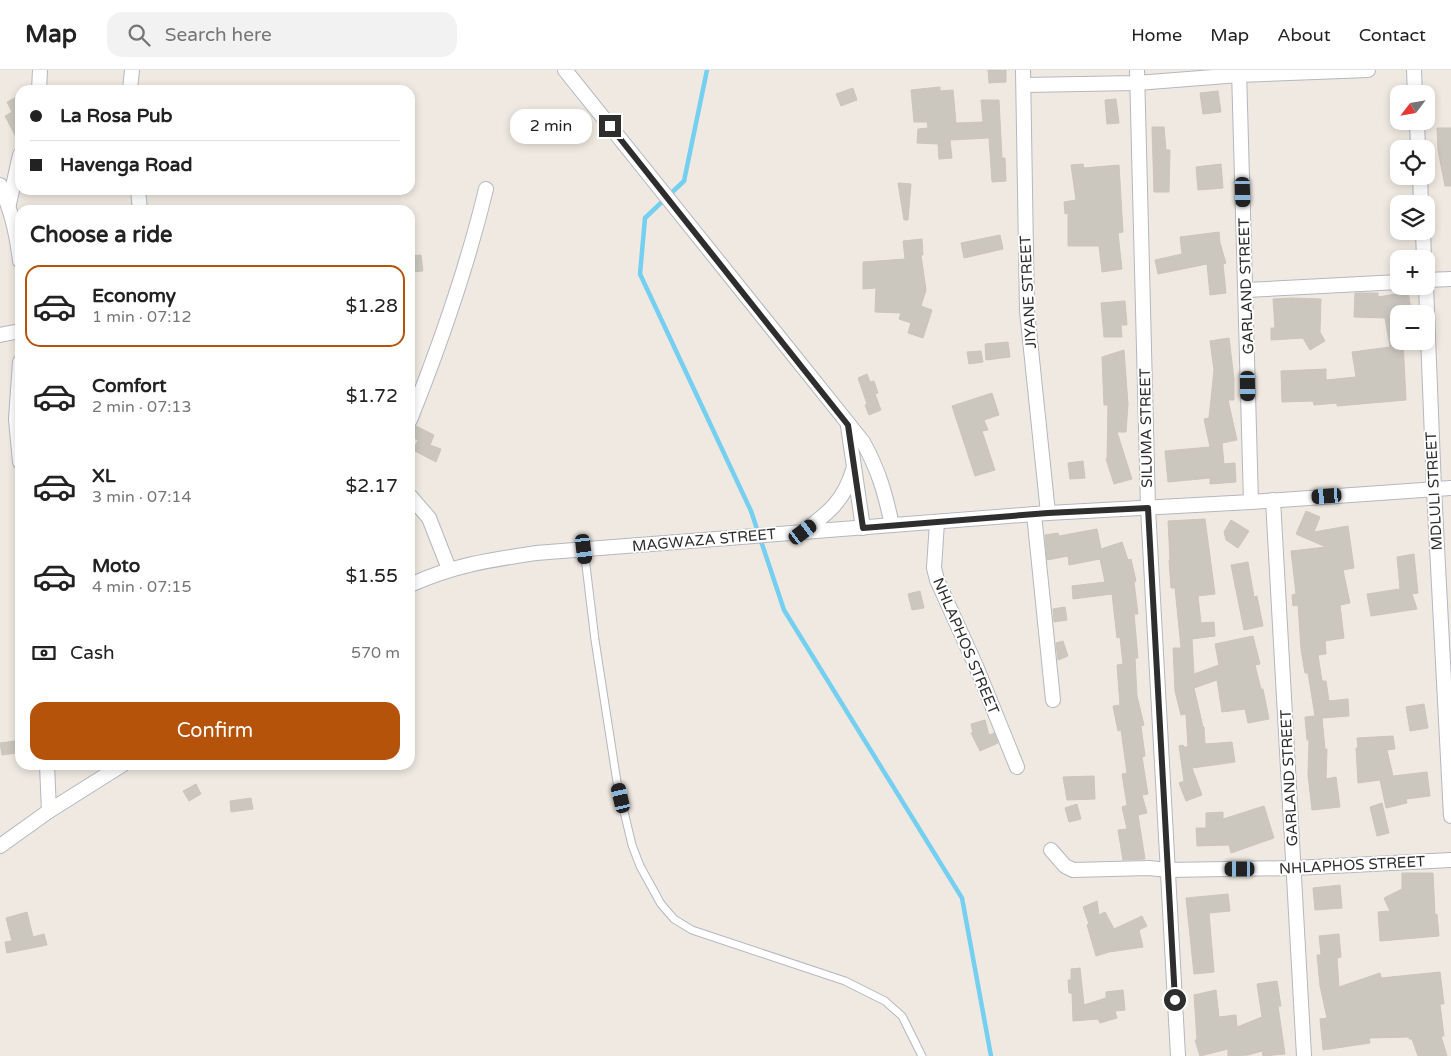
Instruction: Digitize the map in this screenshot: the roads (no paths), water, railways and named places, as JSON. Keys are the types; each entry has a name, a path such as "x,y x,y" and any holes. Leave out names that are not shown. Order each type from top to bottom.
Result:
{"street":[{"path":"39,85 40,70"},
{"path":"130,85 132,70"},
{"path":"565,70 863,442 874,462 883,485 892,525"},
{"name":"JIYANE STREET","path":"1023,70 1027,311 1053,700"},
{"path":"1024,85 1137,76 1368,70"},
{"path":"1414,70 1415,85"},
{"name":"GARLAND STREET","path":"1239,73 1251,502"},
{"name":"SILUMA STREET","path":"1137,76 1148,508 1178,1056"},
{"path":"9,204 15,177"},
{"path":"0,185 9,204 15,230"},
{"path":"415,406 456,295 476,230 486,189"},
{"path":"1435,280 1451,279"},
{"path":"1246,290 1390,282"},
{"name":"MDLULI STREET","path":"1426,295 1434,489 1451,816"},
{"path":"0,334 15,332"},
{"path":"848,425 863,528"},
{"path":"803,532 829,512 836,504 847,487 854,464"},
{"name":"MAGWAZA STREET","path":"415,583 449,569 476,562 527,554 737,536 1041,514 1451,488"},
{"name":"GARLAND STREET","path":"1273,500 1304,1056"},
{"path":"415,502 429,518 449,569"},
{"name":"NHLAPHOS STREET","path":"937,522 934,568 937,580 976,666 1017,767"},
{"path":"47,770 49,811"},
{"path":"0,846 49,811 114,770"},
{"name":"NHLAPHOS STREET","path":"1051,850 1065,866 1073,870 1294,868 1451,860"}],"lane":[{"path":"584,549 595,640 618,782 632,845 640,866 661,904 674,919 692,930 845,981 885,1000 902,1016 922,1056"}],"waterway":[{"path":"707,70 684,181 645,218 640,274 751,511 784,610 962,898 991,1056"}]}
